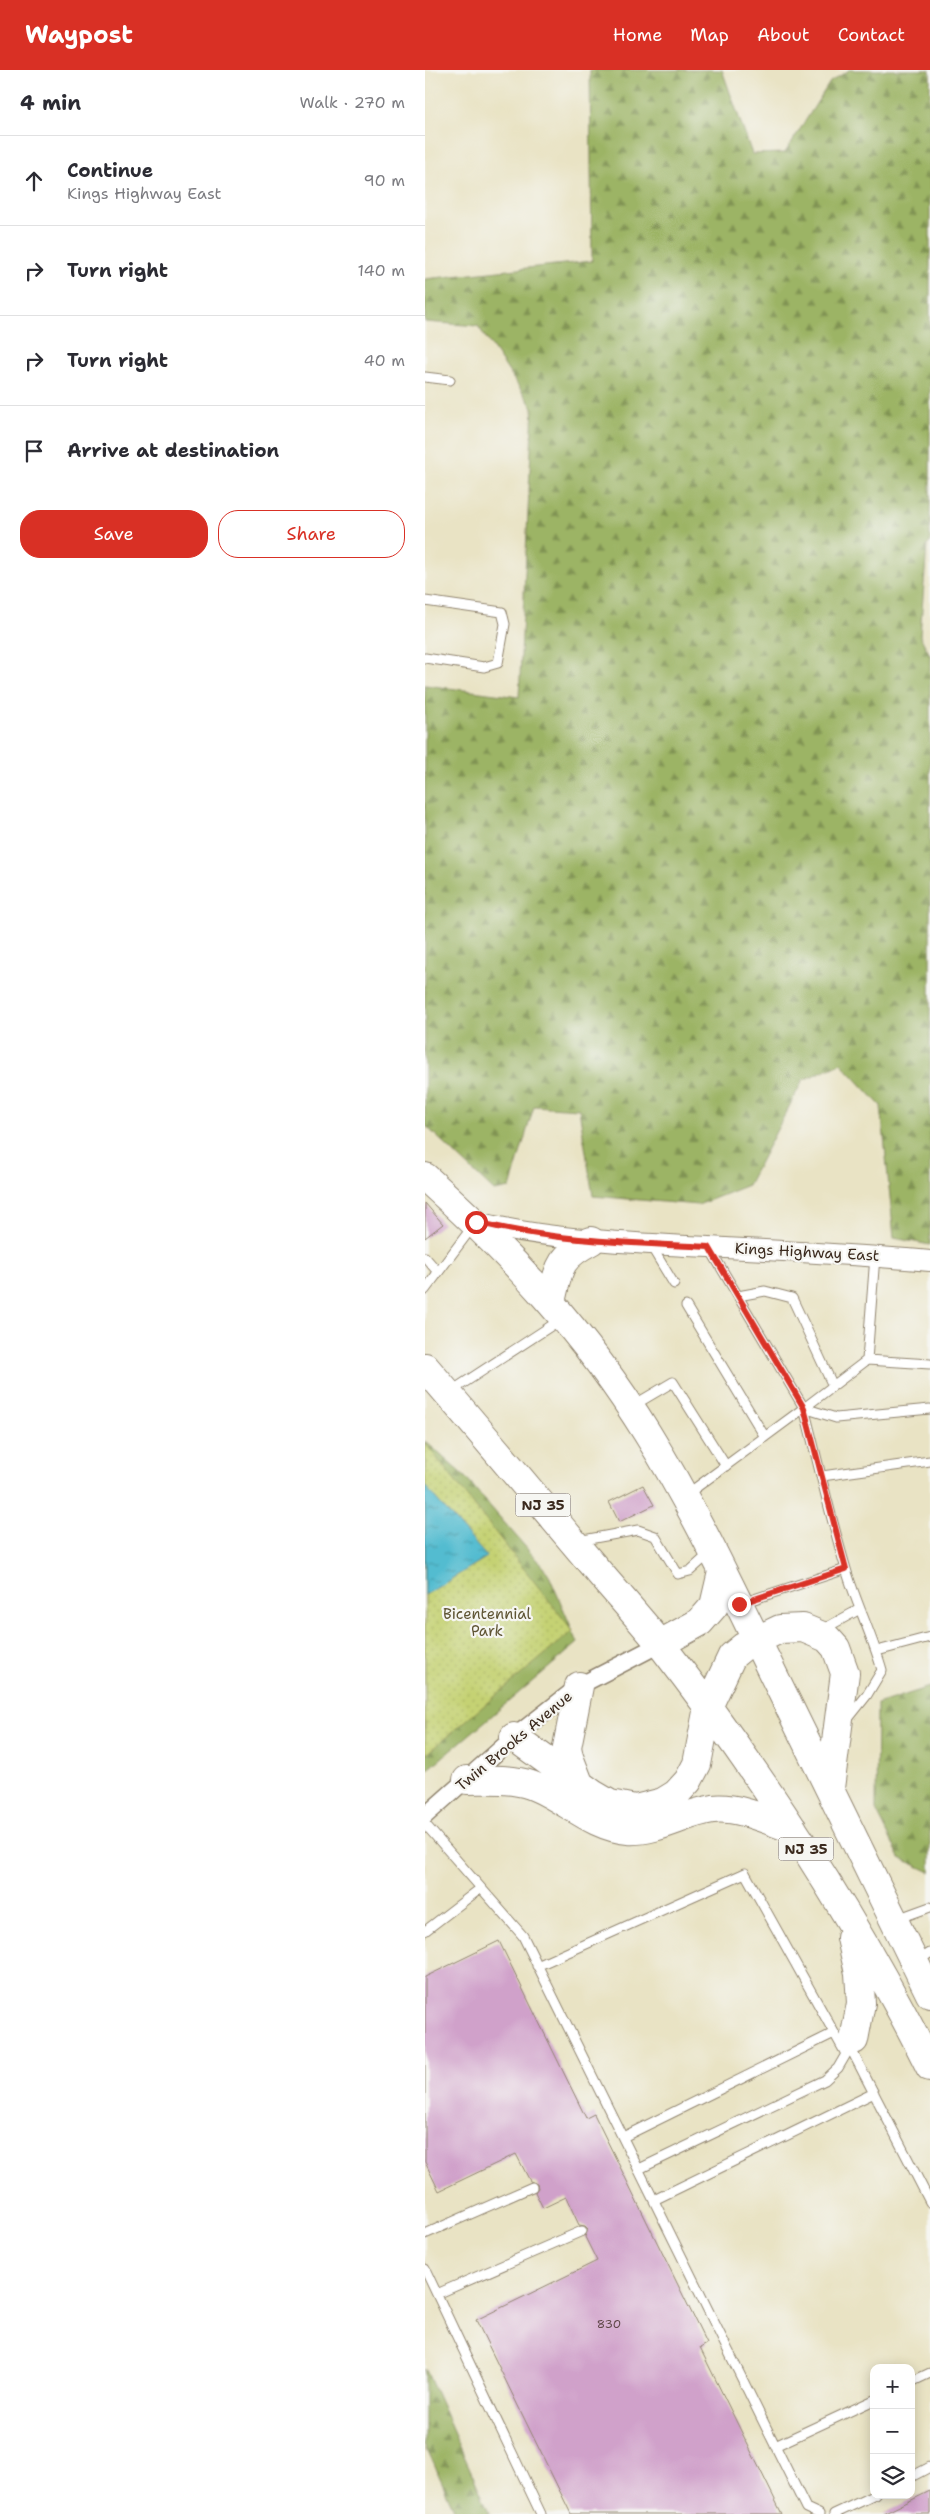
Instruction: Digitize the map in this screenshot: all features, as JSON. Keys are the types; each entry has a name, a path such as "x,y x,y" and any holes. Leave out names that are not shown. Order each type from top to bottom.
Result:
{"highway":[{"name":"NJ 35","path":"425,1177 476,1222 558,1310 647,1432 684,1496 739,1604 894,1920 922,1958 930,1994"},
{"path":"558,1310 560,1265 576,1249 591,1241"},
{"name":"NJ 35","path":"425,1367 660,1644 709,1707 793,1829 845,1912 894,1995 930,2067"},
{"path":"660,1644 700,1622 714,1606 717,1562"},
{"path":"514,1737 593,1794 622,1808 650,1807 676,1794 688,1781 697,1764 709,1707 732,1656 743,1647 757,1642 780,1629 789,1627 803,1628 817,1632 827,1638 836,1648 843,1662 844,1688 830,1788"},
{"path":"579,1686 567,1747 579,1783"},
{"path":"467,1780 519,1781 533,1786 591,1818 614,1828 629,1830 649,1828 702,1811 729,1808 793,1829"},
{"path":"845,1912 859,1973 861,2004 846,2044"}],"street":[{"name":"Kings Highway East","path":"476,1222 535,1235 591,1241 875,1256 930,1261"},
{"name":"Twin Brooks Avenue","path":"425,1816 514,1737 579,1686 660,1644"}],"lane":[{"path":"425,377 450,380"},
{"path":"425,601 501,612 505,624 498,662 485,667 425,658"},
{"path":"425,1290 476,1222"},
{"path":"650,1244 674,1284"},
{"path":"709,1247 804,1408 846,1569 877,1651 882,1670 867,1695 839,1729"},
{"path":"867,1360 875,1256"},
{"path":"425,1258 438,1272"},
{"path":"738,1296 765,1291 792,1298 833,1386"},
{"path":"686,1306 765,1437"},
{"path":"448,1394 558,1310"},
{"path":"684,1496 867,1360 930,1364"},
{"path":"630,1408 673,1382 725,1466"},
{"path":"804,1408 836,1418 930,1409"},
{"path":"822,1476 930,1461"},
{"path":"573,1541 638,1530 655,1536 678,1574 717,1562"},
{"path":"739,1604 846,1569"},
{"path":"817,1632 860,1609"},
{"path":"877,1651 930,1637"},
{"path":"425,1824 523,1936 806,2508 819,2514"},
{"path":"537,1966 745,1873 874,2093 930,2202"},
{"path":"425,1932 481,1888"},
{"path":"894,1920 930,1907"},
{"path":"623,2137 846,2044"},
{"path":"639,2169 825,2080 838,2068 846,2044"},
{"path":"654,2200 874,2093"},
{"path":"425,2234 533,2187"},
{"path":"437,2294 582,2230"},
{"path":"425,2269 541,2514"},
{"path":"915,2380 930,2373"},
{"path":"775,2446 870,2402"},
{"path":"915,2475 930,2467"},
{"path":"834,2514 870,2497"}],"green space":[{"path":"590,70 722,70 752,154 785,153 830,82 849,70 930,70 930,543 927,545 920,636 930,655 930,1245 894,1238 881,1106 841,1063 803,1080 748,1185 698,1205 593,1196 579,1109 534,1106 510,1188 494,1191 425,1125 425,777 427,774 425,774 425,685 519,697 533,408 478,326 425,322 425,279 592,261"},
{"name":"Bicentennial Park","path":"425,1441 464,1476 548,1573 578,1643 425,1772"},
{"name":"Bicentennial Park","path":"425,1443 573,1631 425,1755"},
{"path":"930,1687 930,1872 900,1858 876,1810 877,1704"},
{"path":"425,2368 490,2514 456,2514 425,2444"}],"water":[{"path":"425,1486 487,1557 425,1595"}],"building":[{"path":"425,1203 443,1224 425,1238"},
{"path":"643,1485 654,1505 619,1522 609,1502"},
{"path":"499,1941 586,2118 594,2114 707,2344 700,2348 782,2514 571,2514 476,2320 597,2261 585,2237 588,2229 585,2226 579,2225 566,2197 543,2208 535,2192 538,2188 537,2184 530,2181 516,2154 439,2191 425,2162 425,1977"},
{"path":"930,2491 930,2514 883,2514 915,2499"}],"route":[{"path":"476,1222 535,1235 591,1241 709,1247 804,1408 846,1569 739,1604"}]}
